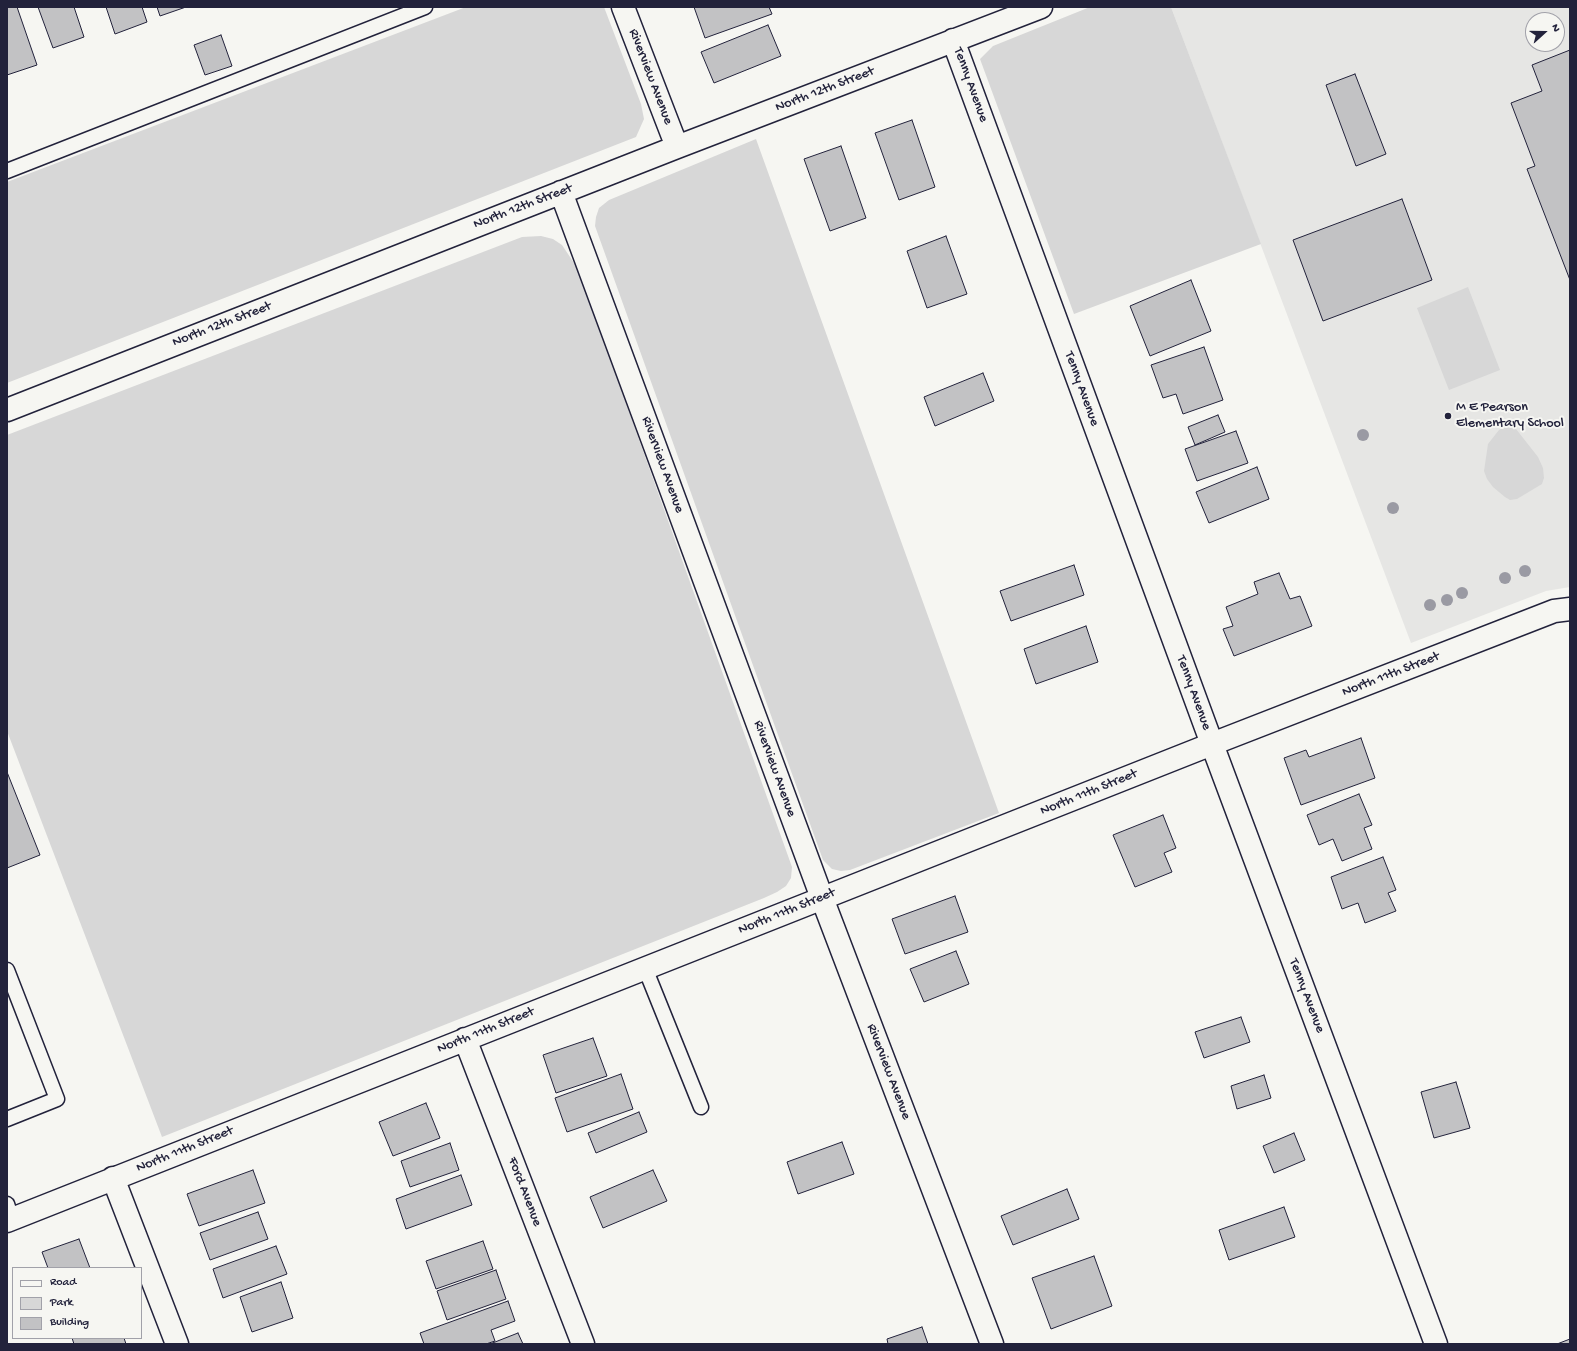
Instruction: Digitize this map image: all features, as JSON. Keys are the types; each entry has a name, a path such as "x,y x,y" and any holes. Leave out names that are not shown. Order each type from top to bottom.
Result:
{"street":[{"name":"Riverview Avenue","path":"623,7 677,147"},
{"name":"North 12th Street","path":"7,410 561,192 1041,7"},
{"name":"Tenny Avenue","path":"953,40 1212,744 1436,1344"},
{"name":"Riverview Avenue","path":"561,192 822,898 992,1344"},
{"name":"North 11th Street","path":"9,1215 113,1178 1212,744 1554,611 1570,609"},
{"name":"Ford Avenue","path":"465,1039 583,1344"},
{"path":"113,1178 177,1344"}],"lane":[{"path":"7,171 425,7"},
{"path":"645,968 701,1107"},
{"path":"7,970 57,1099 7,1119"}],"shaded area":[{"name":"M E Pearson Elementary School","path":"1171,7 1570,7 1570,587 1546,591 1411,643"}],"green space":[{"path":"466,7 604,7 641,104 644,119 636,137 7,383 7,182"},
{"path":"1090,7 1171,7 1261,244 1074,314 980,59 993,46"},
{"path":"756,139 999,813 850,870 841,871 832,869 823,860 595,226 599,208 609,200"},
{"path":"541,236 553,239 562,245 578,269 792,867 791,878 786,886 764,898 162,1137 7,731 7,435 522,237"},
{"path":"1468,287 1500,370 1449,390 1417,308"},
{"path":"1504,427 1516,429 1538,457 1543,468 1544,478 1542,484 1517,499 1510,500 1493,487 1487,479 1484,471 1488,444 1499,430"}],"building":[{"path":"7,7 17,7 37,65 7,75"},
{"path":"38,7 74,7 84,37 53,48"},
{"path":"106,7 142,7 147,22 115,34"},
{"path":"157,7 186,7 160,16"},
{"path":"694,7 769,7 772,14 705,38"},
{"path":"768,25 781,56 714,83 701,52"},
{"path":"221,35 232,66 205,75 194,45"},
{"path":"1570,50 1570,280 1527,169 1535,166 1511,103 1542,91 1532,65"},
{"path":"1355,74 1386,154 1356,166 1326,85"},
{"path":"912,120 935,187 899,200 875,133"},
{"path":"841,146 866,218 830,231 804,159"},
{"path":"1402,199 1432,280 1323,321 1293,240"},
{"path":"946,236 967,294 927,308 907,251"},
{"path":"1191,280 1211,331 1150,356 1130,306"},
{"path":"1204,347 1223,400 1183,414 1176,394 1163,398 1151,365"},
{"path":"983,373 994,401 935,426 924,397"},
{"path":"1218,415 1225,432 1195,445 1188,427"},
{"path":"1236,431 1248,463 1197,481 1185,449"},
{"path":"1257,467 1269,499 1209,523 1196,492"},
{"path":"1074,565 1084,595 1011,621 1000,591"},
{"path":"1279,573 1290,599 1300,596 1312,626 1234,656 1223,629 1233,626 1226,607 1258,594 1254,582"},
{"path":"1086,626 1098,662 1036,684 1024,649"},
{"path":"1361,738 1375,778 1301,805 1284,758 1306,750 1309,757"},
{"path":"7,772 40,855 7,868"},
{"path":"1359,794 1372,825 1364,828 1372,849 1342,861 1333,839 1319,845 1307,815"},
{"path":"1163,815 1176,848 1164,853 1172,872 1135,887 1113,835"},
{"path":"1383,857 1396,890 1388,893 1396,911 1365,923 1358,903 1342,909 1331,877"},
{"path":"955,896 968,932 905,954 892,919"},
{"path":"956,951 969,984 924,1002 910,969"},
{"path":"1241,1017 1250,1042 1204,1058 1195,1032"},
{"path":"593,1038 607,1076 556,1093 543,1055"},
{"path":"621,1074 633,1109 567,1132 555,1098"},
{"path":"1264,1075 1271,1098 1237,1109 1231,1086"},
{"path":"1456,1082 1470,1128 1434,1138 1421,1092"},
{"path":"426,1103 440,1138 393,1156 379,1122"},
{"path":"639,1112 647,1132 596,1153 588,1133"},
{"path":"1294,1133 1305,1160 1274,1173 1263,1146"},
{"path":"842,1142 854,1174 798,1194 787,1162"},
{"path":"450,1143 459,1170 410,1187 401,1161"},
{"path":"253,1170 265,1203 199,1226 187,1194"},
{"path":"653,1170 667,1201 603,1228 590,1197"},
{"path":"461,1175 472,1205 406,1229 396,1199"},
{"path":"1067,1189 1079,1219 1013,1245 1001,1216"},
{"path":"1284,1207 1295,1237 1229,1260 1219,1230"},
{"path":"258,1212 268,1239 210,1260 200,1233"},
{"path":"79,1239 90,1267 48,1267 42,1252"},
{"path":"483,1241 493,1269 436,1289 426,1261"},
{"path":"276,1246 287,1274 223,1298 213,1269"},
{"path":"1094,1256 1112,1306 1051,1329 1032,1278"},
{"path":"496,1270 506,1299 447,1320 437,1291"},
{"path":"281,1282 293,1318 252,1332 240,1297"},
{"path":"508,1301 515,1321 491,1330 495,1341 486,1344 424,1344 420,1333"},
{"path":"922,1327 928,1344 888,1344 887,1339"},
{"path":"518,1333 523,1344 490,1344"},
{"path":"72,1339 124,1339 126,1344 74,1344"},
{"path":"1570,1339 1570,1344 1557,1344"}],"place":[{"name":"M E Pearson Elementary School","path":"1448,416"}]}
